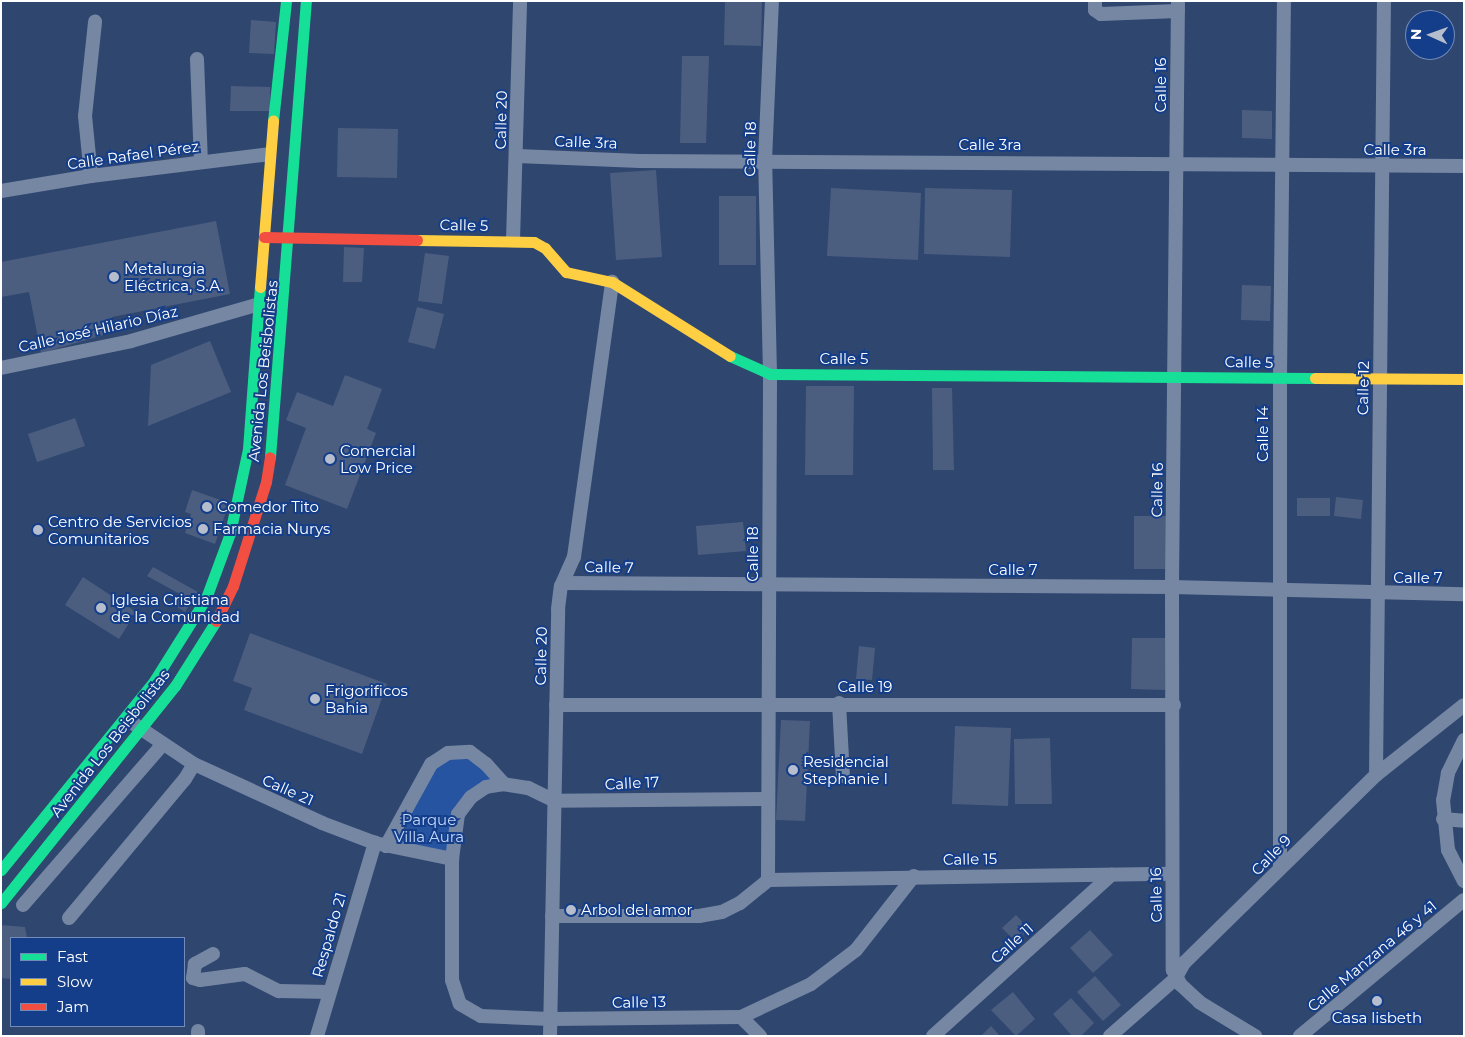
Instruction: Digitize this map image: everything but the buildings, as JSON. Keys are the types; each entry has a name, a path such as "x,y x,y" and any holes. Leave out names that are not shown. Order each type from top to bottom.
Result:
{"main road":[{"name":"Avenida Los Beisbolistas","path":"1,870 154,681 206,598 230,533 248,449 270,154 286,1"},
{"name":"Avenida Los Beisbolistas","path":"2,900 175,686 224,608 258,510 274,435 291,238 306,1"},
{"name":"Calle 5","path":"264,237 514,240 539,244 566,272 612,282 723,354 770,374 1464,379"}],"street":[{"name":"Calle 20","path":"514,240 520,1"},
{"name":"Calle 18","path":"768,880 766,799 770,585 770,374 765,160 772,1"},
{"path":"1095,1 1095,10 1101,14 1178,6"},
{"name":"Calle 14","path":"1280,868 1280,378 1284,1"},
{"name":"Calle 12","path":"1376,775 1380,166 1384,1"},
{"name":"Calle 16","path":"1175,979 1172,874 1174,705 1172,587 1178,6"},
{"path":"91,176 85,116 95,22"},
{"path":"197,59 201,162"},
{"name":"Calle Rafael Pérez","path":"1,191 91,176 270,154"},
{"name":"Calle 3ra","path":"517,156 640,161 765,160 1177,163 1282,166 1464,166"},
{"name":"Calle 20","path":"550,1036 558,609 563,583 574,557 612,282"},
{"name":"Calle José Hilario Díaz","path":"1,368 131,341 259,304"},
{"name":"Calle 7","path":"563,583 1172,587 1376,594 1464,594"},
{"name":"Calle 19","path":"556,705 768,703 1174,705"},
{"path":"839,703 843,776"},
{"name":"Calle 9","path":"1110,1036 1175,979 1184,963 1244,908 1280,868 1376,775 1464,705"},
{"name":"Calle 21","path":"124,717 194,764 380,845 452,859"},
{"path":"1463,742 1448,774 1443,800 1443,819 1448,850 1464,882"},
{"path":"23,906 162,744"},
{"path":"380,845 431,764 448,753 470,752 486,764 504,784"},
{"path":"69,918 185,780 194,764"},
{"name":"Calle 17","path":"452,859 458,814 471,797 486,787 504,784 528,788 554,801 766,799"},
{"path":"1443,819 1464,821"},
{"name":"Respaldo 21","path":"317,1036 380,845"},
{"name":"Calle 13","path":"452,859 452,980 460,1004 481,1016 550,1020 741,1017 811,984 856,950 914,876"},
{"name":"Calle 11","path":"933,1036 1112,874"},
{"name":"Calle 15","path":"768,880 914,876 1172,874"},
{"path":"552,916 699,916 722,912 740,903 768,880"},
{"name":"Calle Manzana 46 y 41","path":"1300,1036 1464,900"},
{"path":"213,954 195,964 193,978 200,980 244,974 279,991 330,992"},
{"path":"1175,979 1199,1002 1256,1036"},
{"path":"741,1017 760,1036"}],"green space":[{"name":"Parque Villa Aura","path":"467,756 494,780 468,791 452,811 452,853 398,846 416,800 434,768 449,757"}],"traffic: fast":[{"path":"273,121 286,1"},
{"path":"270,457 306,1"},
{"path":"1,870 154,681 206,598 230,533 248,449 260,287"},
{"path":"730,356 770,374 1315,378"},
{"path":"1,903 175,686 216,621"}],"traffic: slow":[{"path":"260,287 273,121"},
{"path":"417,240 534,242 545,248 566,272 612,282 730,356"},
{"path":"1315,378 1464,379"}],"traffic: jam":[{"path":"264,237 417,240"},
{"path":"216,621 233,586 266,482 270,457"}],"place":[{"name":"Metalurgia Eléctrica, S.A.","path":"114,277"},
{"name":"Comercial Low Price","path":"330,459"},
{"name":"Comedor Tito","path":"207,507"},
{"name":"Farmacia Nurys","path":"203,529"},
{"name":"Centro de Servicios Comunitarios","path":"38,530"},
{"name":"Iglesia Cristiana de la Comunidad","path":"101,608"},
{"name":"Frigorificos Bahia","path":"315,699"},
{"name":"Residencial Stephanie I","path":"793,770"},
{"name":"Arbol del amor","path":"571,910"},
{"name":"Casa lisbeth","path":"1377,1001"}]}
